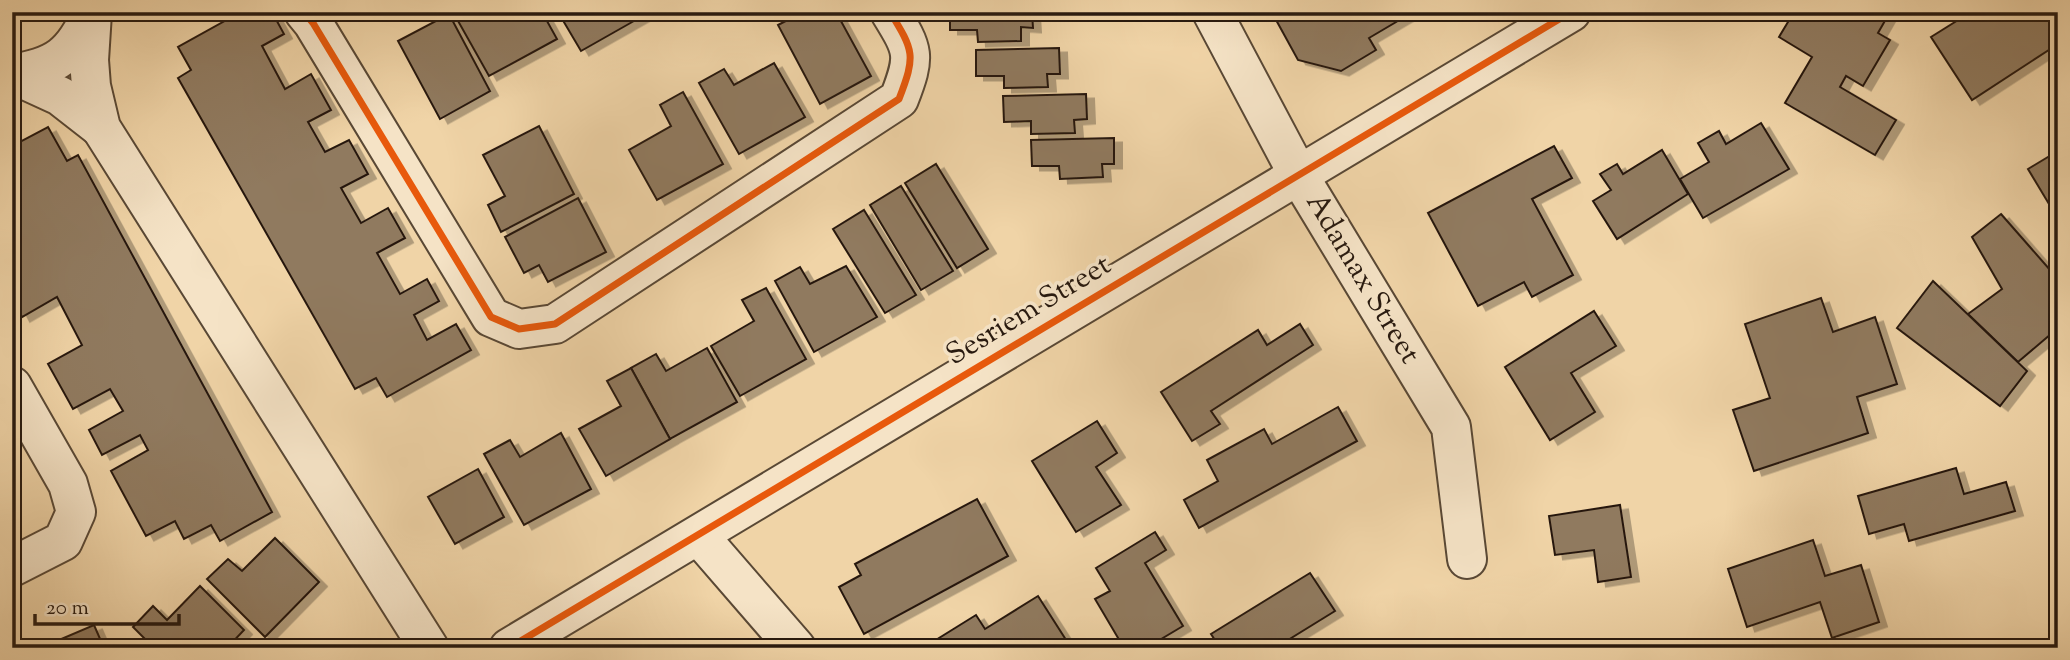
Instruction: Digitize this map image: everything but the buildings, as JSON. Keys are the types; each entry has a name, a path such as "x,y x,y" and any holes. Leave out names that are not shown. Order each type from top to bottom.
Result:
{"street":[{"path":"316,16 491,317 519,330 555,324 899,99 911,69 909,42 890,12"},
{"name":"Adamax Street","path":"1212,12 1299,176 1451,427 1467,559"},
{"name":"Sesriem Street","path":"509,648 1571,12"},
{"path":"12,74 38,70 63,58 81,38 92,13"},
{"path":"92,13 89,60 91,86 101,128 429,648"},
{"path":"12,74 60,96 101,128"},
{"path":"12,386 68,484 76,512 63,541 12,567"},
{"path":"699,536 796,648"}],"cycle path":[{"path":"304,12 491,317 519,329 555,324 899,99 908,72 910,54 904,36 890,12"},
{"path":"509,648 1571,12"}]}
